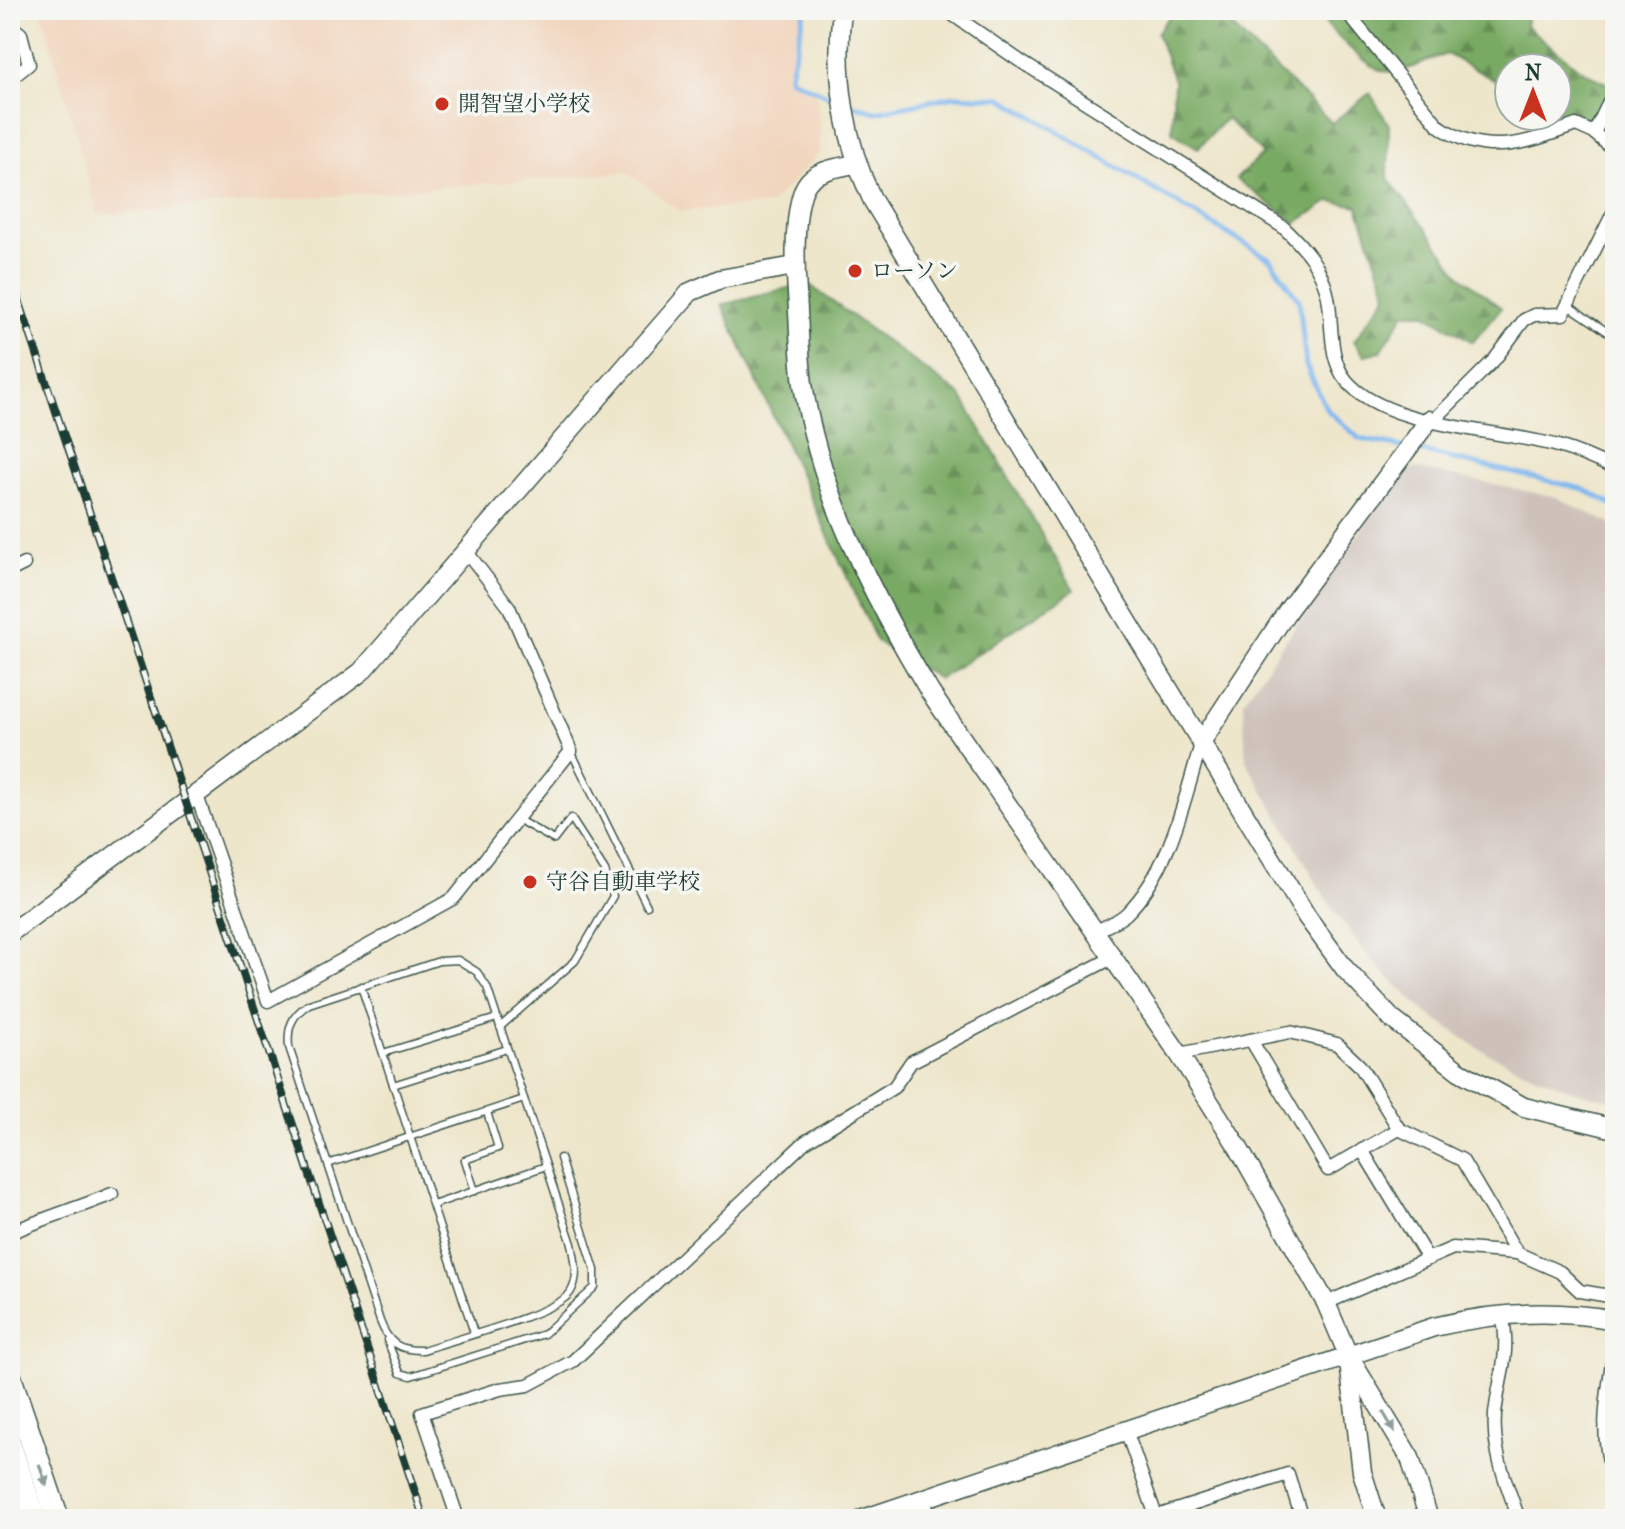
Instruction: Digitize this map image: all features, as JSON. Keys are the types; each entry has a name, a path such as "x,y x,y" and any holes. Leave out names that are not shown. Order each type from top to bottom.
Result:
{"highway":[{"path":"12,1390 58,1519"},
{"path":"10,1446 35,1519"}],"street":[{"path":"842,10 839,56 855,164 931,300 1307,917 1345,969 1392,1019 1459,1071 1524,1107 1615,1129"},
{"path":"946,10 1020,61 1283,227 1308,251 1320,272 1328,295 1334,353 1344,378 1363,398 1431,420 1556,445 1615,469"},
{"path":"1345,10 1439,126 1460,140 1522,145 1576,125 1594,133 1615,151"},
{"path":"10,25 21,34 29,64 18,73 13,71 10,61"},
{"path":"1594,133 1615,90"},
{"path":"855,164 815,176 806,183 801,200 795,266 808,407 826,478 856,555 895,633 930,692 1110,959 1179,1054 1238,1147 1326,1303 1348,1355 1410,1458 1429,1519"},
{"path":"1094,932 1124,916 1153,881 1166,852 1202,741 1288,610 1400,456 1431,420 1495,359 1524,320 1534,315 1563,314 1615,209"},
{"path":"10,933 361,672 690,292 720,279 795,266"},
{"path":"196,793 268,1001 454,898 571,751 509,607 466,551"},
{"path":"10,571 24,564"},
{"path":"458,1519 422,1413 500,1389 528,1385 573,1361 805,1142 894,1087 911,1062 1110,959"},
{"path":"1179,1054 1290,1032 1337,1044 1360,1066 1399,1129 1462,1160 1517,1253"},
{"path":"1251,1040 1328,1170 1399,1129"},
{"path":"1362,1150 1428,1259"},
{"path":"10,1233 112,1194"},
{"path":"1326,1303 1428,1259 1464,1247 1517,1253 1560,1272 1580,1291 1615,1297"},
{"path":"1502,1314 1507,1339 1506,1362 1495,1414 1495,1438 1519,1519"},
{"path":"863,1519 898,1513 924,1499 1434,1327 1502,1314 1582,1314 1615,1320"},
{"path":"1614,1475 1604,1440 1605,1408 1615,1345"},
{"path":"1348,1355 1362,1472 1377,1519"},
{"path":"1127,1433 1154,1518 1288,1474 1302,1519"},
{"path":"924,1499 930,1519"}],"lane":[{"path":"1569,306 1615,337"},
{"path":"571,751 647,906"},
{"path":"500,1027 575,961 613,896 605,871 571,818 554,840 517,819"},
{"path":"384,1333 393,1344 407,1351 423,1350 551,1307 570,1292 576,1277 576,1262 497,1018 477,972 458,960 439,961 309,1004 300,1010 288,1031 289,1047 384,1333 400,1373 411,1376 544,1334 595,1287 595,1270 560,1158"},
{"path":"361,986 474,1333"},
{"path":"383,1053 497,1018"},
{"path":"393,1085 507,1049"},
{"path":"328,1164 524,1099"},
{"path":"475,1191 465,1160 498,1148 487,1112"},
{"path":"433,1205 546,1166"}],"shaded area":[{"name":"開智望小学校","path":"41,10 805,10 789,78 817,93 821,151 770,205 680,211 627,172 98,215"},
{"path":"1414,468 1556,497 1615,526 1615,1101 1576,1092 1531,1074 1481,1050 1426,1013 1373,962 1331,907 1246,761 1243,702 1398,477"}],"green space":[{"path":"1174,10 1215,10 1332,123 1370,93 1389,125 1388,178 1460,275 1501,308 1473,342 1424,313 1405,313 1381,351 1364,355 1354,341 1387,294 1358,206 1330,201 1296,223 1236,179 1263,154 1226,118 1198,148 1172,132 1174,81 1157,33"},
{"path":"1317,10 1437,10 1451,18 1459,10 1529,10 1526,26 1559,52 1493,52 1493,79 1447,54 1389,72 1365,60"},
{"path":"1573,63 1615,88 1615,143 1573,122"},
{"path":"807,283 961,396 1074,590 939,679 877,642 722,305"}],"waterway":[{"path":"805,10 789,78 838,100"},
{"path":"847,103 876,112 954,96 1002,98 1270,259 1299,300 1306,366 1327,410 1360,439 1402,447"},
{"path":"1411,449 1583,489 1615,506"}],"railway":[{"path":"10,273 424,1519"}],"place":[{"name":"開智望小学校","path":"442,104"},
{"name":"ローソン","path":"855,271"},
{"name":"守谷自動車学校","path":"530,882"}]}
